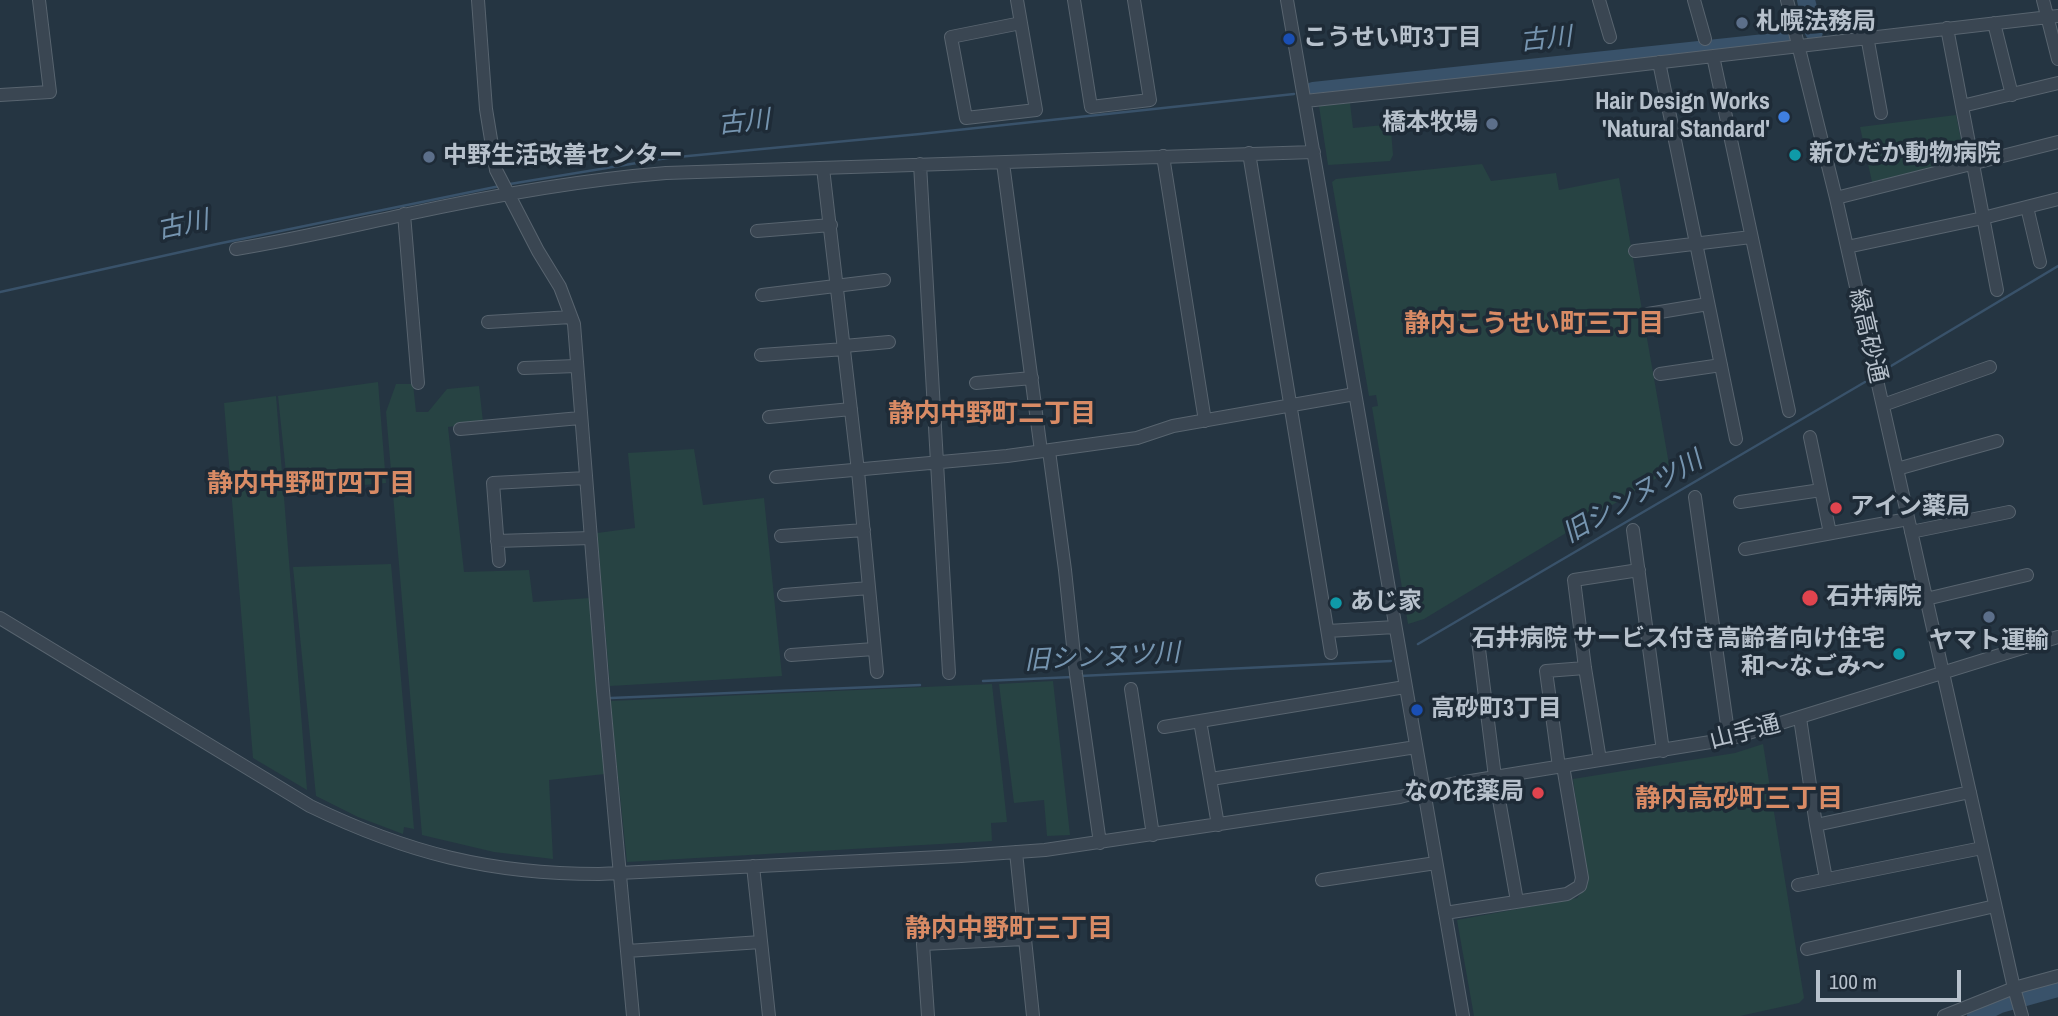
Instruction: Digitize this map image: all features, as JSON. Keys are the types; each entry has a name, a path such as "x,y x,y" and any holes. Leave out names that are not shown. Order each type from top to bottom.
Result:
{"street":[{"path":"0,95 50,92 39,0"},
{"path":"478,0 492,152 501,181 560,287 572,317 633,1016"},
{"path":"1017,0 1021,23 1036,110 966,118 951,37 1021,23"},
{"path":"1074,0 1091,107 1150,100 1134,0"},
{"path":"1287,0 1463,1016"},
{"path":"1599,0 1610,37"},
{"path":"1694,0 1705,39"},
{"name":"緑高砂通","path":"1787,0 1836,198 2021,1013"},
{"path":"2043,0 2053,16 2058,59"},
{"path":"1305,101 2053,16"},
{"path":"1994,23 2012,95"},
{"path":"1947,28 1997,290"},
{"path":"1867,36 1881,113"},
{"path":"1713,56 1789,411"},
{"path":"1660,62 1736,439"},
{"path":"1962,106 2058,83"},
{"path":"1836,198 2058,142"},
{"path":"236,249 285,242 404,214 608,177 1314,152"},
{"path":"1249,153 1331,653"},
{"path":"1163,156 1205,421"},
{"path":"1003,163 1032,378 1065,570 1076,677 1100,843"},
{"path":"920,164 949,673"},
{"path":"823,168 845,347 877,672"},
{"path":"1847,247 2058,199"},
{"path":"2027,207 2040,262"},
{"path":"404,214 418,383"},
{"path":"757,231 831,225"},
{"path":"1635,251 1751,237"},
{"path":"762,295 884,280"},
{"path":"1648,314 1708,304"},
{"path":"488,322 572,317"},
{"path":"761,355 889,342"},
{"path":"1660,374 1721,365"},
{"path":"524,368 576,366"},
{"path":"1883,405 1990,367"},
{"path":"976,383 1032,378"},
{"path":"776,477 936,463 1137,438 1173,426 1355,394"},
{"path":"769,416 851,409"},
{"path":"460,429 580,418"},
{"path":"1810,437 1830,533"},
{"path":"1897,469 1997,441"},
{"path":"499,561 493,483 586,478"},
{"path":"1740,502 1821,490"},
{"path":"1695,498 1729,739"},
{"path":"1745,549 1830,533 1910,526 2009,512"},
{"path":"781,536 863,530"},
{"path":"1633,530 1663,751"},
{"path":"497,541 591,538"},
{"path":"1600,760 1584,668 1574,580 1639,570"},
{"path":"1926,598 2027,575"},
{"path":"784,595 869,588"},
{"name":"山手通","path":"0,618 298,799 357,829 407,847 488,867 551,874 620,873 1016,852 1100,843 1400,797 1495,777 1729,739 2058,637"},
{"path":"1328,631 1395,627"},
{"path":"1477,633 1495,777 1517,901"},
{"path":"791,655 874,649"},
{"path":"1445,913 1567,894 1580,886 1582,877 1546,671 1584,668"},
{"path":"1164,727 1405,687"},
{"path":"1131,689 1153,835"},
{"path":"1800,718 1826,879"},
{"path":"1200,722 1218,825"},
{"path":"1211,779 1416,747"},
{"path":"1816,825 1970,792"},
{"path":"1798,885 1982,848"},
{"path":"1016,852 1033,1016"},
{"path":"1322,880 1436,863"},
{"path":"753,866 769,1016"},
{"path":"1807,949 1996,906"},
{"path":"928,1016 923,944 1024,939"},
{"path":"627,951 761,942"},
{"path":"1944,1016 2058,976"}],"green space":[{"path":"1350,103 1353,128 1384,125 1391,130 1393,155 1390,161 1328,165 1319,106"},
{"path":"1956,115 1965,159 1872,182 1860,127"},
{"path":"1482,164 1491,181 1556,173 1559,190 1619,178 1670,470 1424,619 1408,624 1372,407 1378,406 1376,395 1369,396 1332,182 1336,179"},
{"path":"378,382 386,483 288,492 278,396"},
{"path":"396,384 413,384 416,412 428,412 447,389 479,386 483,422 448,427 464,572 529,570 533,602 590,598 605,774 549,780 553,859 494,852 422,835 386,412"},
{"path":"276,396 307,790 253,758 224,403"},
{"path":"694,449 703,505 764,498 782,676 610,686 597,533 635,528 628,453"},
{"path":"391,564 414,829 404,827 403,834 358,817 316,796 293,567"},
{"path":"1053,681 1070,835 1047,836 1044,800 1014,803 999,684"},
{"path":"992,684 1007,822 991,823 992,841 627,862 610,701"},
{"path":"1763,744 1804,998 1799,1003 1740,1016 1474,1016 1457,920 1577,898 1588,884 1573,779 1735,753"}],"waterway":[{"name":"古川","path":"1806,0 1814,32"},
{"name":"古川","path":"1313,91 1784,41"},
{"name":"古川","path":"510,184 667,158 1294,94"},
{"name":"古川","path":"0,292 500,186"},
{"name":"旧シンヌツ川","path":"1886,369 2058,266"},
{"name":"旧シンヌツ川","path":"1418,644 1865,382"},
{"name":"旧シンヌツ川","path":"1080,676 1391,661"},
{"name":"旧シンヌツ川","path":"983,681 1073,677"},
{"name":"旧シンヌツ川","path":"611,698 920,685"},
{"path":"1976,1016 2000,1004 2058,988"}],"place":[{"name":"札幌法務局","path":"1742,23"},
{"name":"こうせい町3丁目","path":"1289,39"},
{"name":"Hair Design Works 'Natural Standard'","path":"1784,117"},
{"name":"橋本牧場","path":"1492,124"},
{"name":"新ひだか動物病院","path":"1795,155"},
{"name":"中野生活改善センター","path":"429,157"},
{"name":"アイン薬局","path":"1836,508"},
{"name":"石井病院","path":"1810,598"},
{"name":"あじ家","path":"1336,603"},
{"name":"ヤマト運輸","path":"1989,617"},
{"name":"石井病院 サービス付き高齢者向け住宅 和～なごみ～","path":"1899,654"},
{"name":"高砂町3丁目","path":"1417,710"},
{"name":"なの花薬局","path":"1538,793"}],"district":[{"name":"静内こうせい町三丁目","path":"1534,325"},
{"name":"静内中野町二丁目","path":"992,415"},
{"name":"静内中野町四丁目","path":"311,485"},
{"name":"静内高砂町三丁目","path":"1739,800"},
{"name":"静内中野町三丁目","path":"1009,930"}]}
